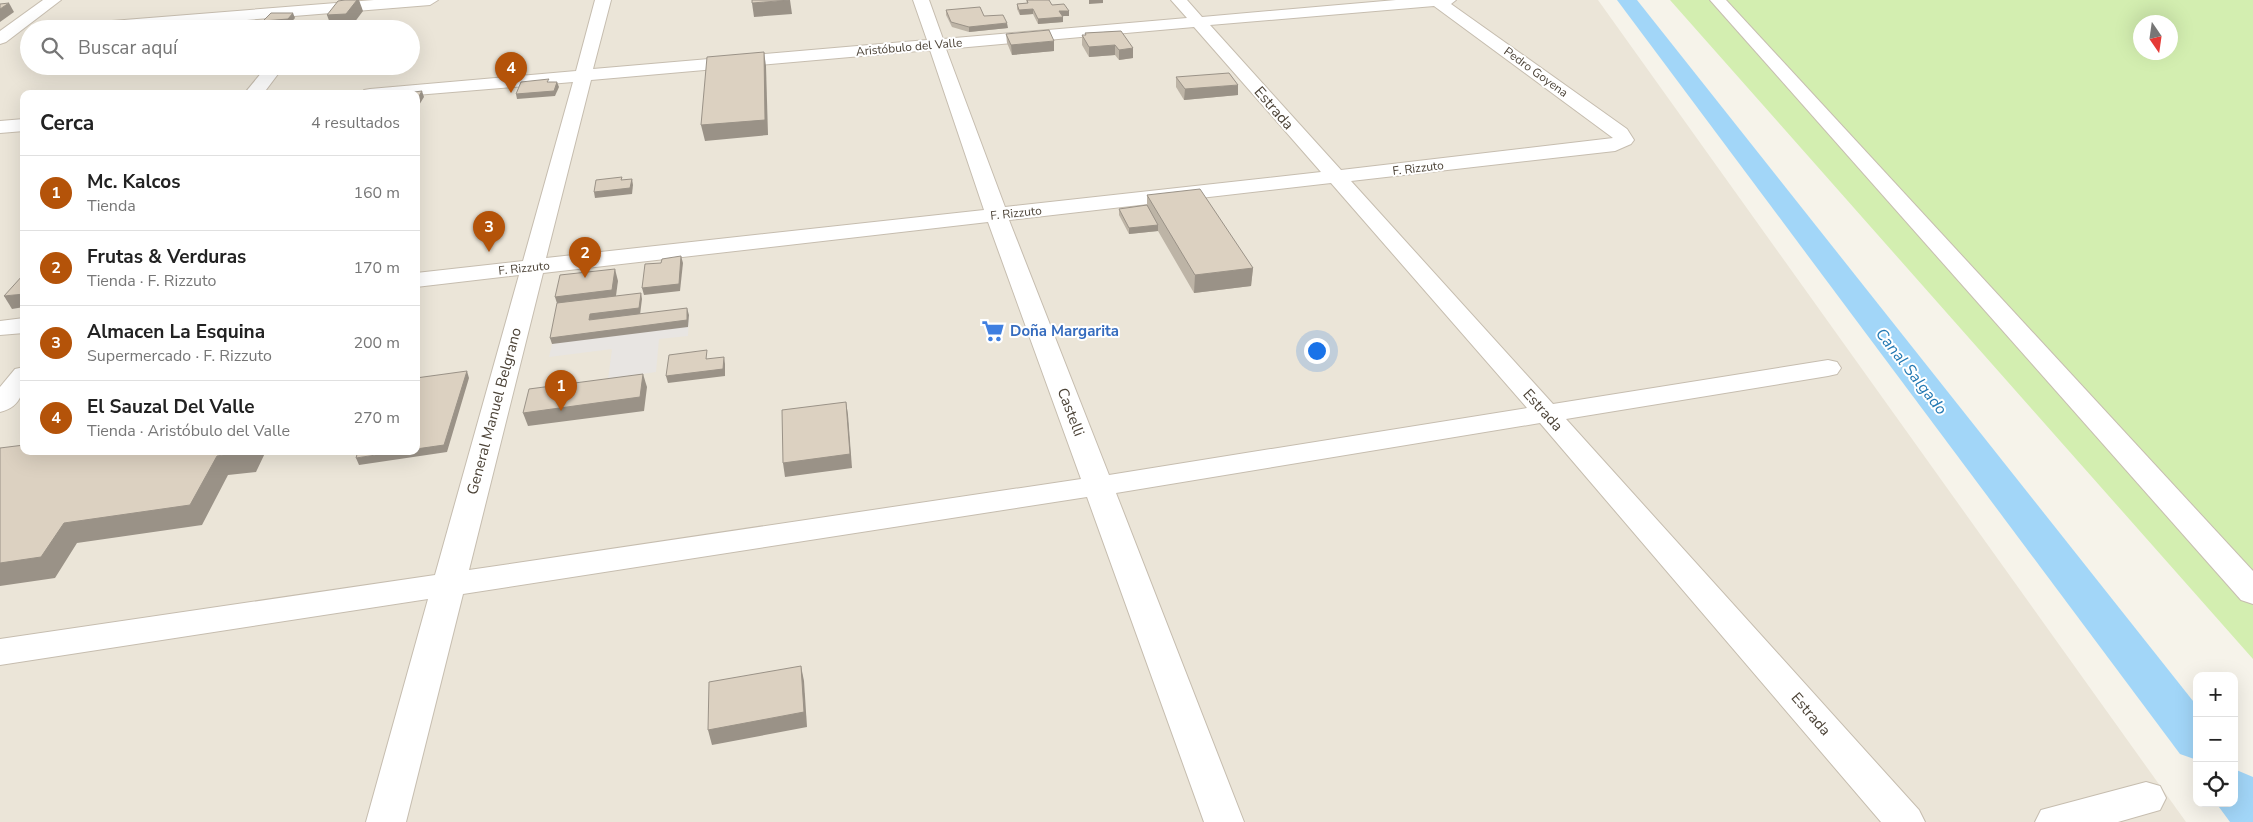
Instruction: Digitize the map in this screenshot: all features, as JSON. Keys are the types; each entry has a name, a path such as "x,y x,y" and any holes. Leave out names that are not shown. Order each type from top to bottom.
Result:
{"street":[{"path":"25,20 53,0"},
{"path":"165,20 328,4 430,0"},
{"name":"General Manuel Belgrano","path":"386,822 603,0"},
{"name":"Castelli","path":"921,0 997,216 1224,822"},
{"name":"Estrada","path":"1179,0 1335,178 1548,415 1905,822"},
{"name":"Aristóbulo del Valle","path":"415,90 1441,0"},
{"name":"Pedro Goyena","path":"1441,0 1620,133 1624,140 1615,146"},
{"path":"1718,0 2253,592"},
{"path":"316,20 328,4"},
{"path":"2,36 20,23"},
{"path":"2,36 20,33"},
{"path":"256,90 269,75"},
{"path":"0,127 20,125"},
{"name":"F. Rizzuto","path":"420,280 1615,146"},
{"path":"0,328 20,326"},
{"path":"0,652 448,586 1099,486 1548,415 1828,368"},
{"path":"0,404 20,380"},
{"path":"2056,822 2146,798"}],"shaded area":[{"path":"0,0 1598,0 2186,822 0,822"},
{"path":"689,315 688,336 659,339 656,372 608,379 612,349 549,357 555,331"}],"green space":[{"path":"1670,0 2253,0 2253,659"}],"building":[{"path":"357,0 346,14 327,15 338,1"},
{"path":"752,0 790,0 752,3"},
{"path":"1027,0 1049,0 1052,5 1064,4 1069,11 1059,11 1063,17 1038,19 1033,9 1019,10 1017,4 1028,3"},
{"path":"9,3 0,9 0,4"},
{"path":"980,7 984,16 1003,15 1007,23 969,27 951,22 946,10"},
{"path":"271,13 293,13 288,19 264,20"},
{"path":"1049,30 1054,41 1011,45 1006,34"},
{"path":"1121,31 1133,48 1119,50 1115,45 1089,47 1082,35 1086,35 1085,33"},
{"path":"764,52 765,120 701,125 707,57"},
{"path":"1229,73 1238,85 1185,89 1176,77"},
{"path":"549,79 547,82 557,82 554,91 516,94 521,82"},
{"path":"622,177 621,180 632,179 630,188 594,192 596,180"},
{"path":"1200,189 1253,268 1195,275 1147,195"},
{"path":"1147,205 1158,225 1129,228 1119,209"},
{"path":"681,256 679,284 642,288 645,264 661,263 662,259"},
{"path":"615,269 612,290 555,297 560,275"},
{"path":"20,278 20,294 4,296"},
{"path":"641,293 639,308 590,314 589,320 687,308 687,320 550,338 557,303"},
{"path":"707,350 706,359 724,357 723,369 666,376 669,355"},
{"path":"467,371 444,445 420,448 420,377"},
{"path":"643,374 640,397 523,413 529,389"},
{"path":"846,402 850,454 783,463 782,410"},
{"path":"20,446 20,455 223,455 217,456 190,505 64,523 41,557 0,563 0,448"},
{"path":"357,455 376,455 356,458"},
{"path":"801,666 804,712 708,730 709,682"}],"waterway":[{"name":"Canal Salgado","path":"1627,0 2193,736"},
{"name":"Canal Salgado","path":"2238,795 2253,814"}],"place":[{"name":"El Sauzal Del Valle","path":"511,93"},
{"name":"Almacen La Esquina","path":"489,252"},
{"name":"Frutas & Verduras","path":"585,278"},
{"name":"Doña Margarita","path":"993,331"},
{"name":"Mc. Kalcos","path":"561,411"}]}
